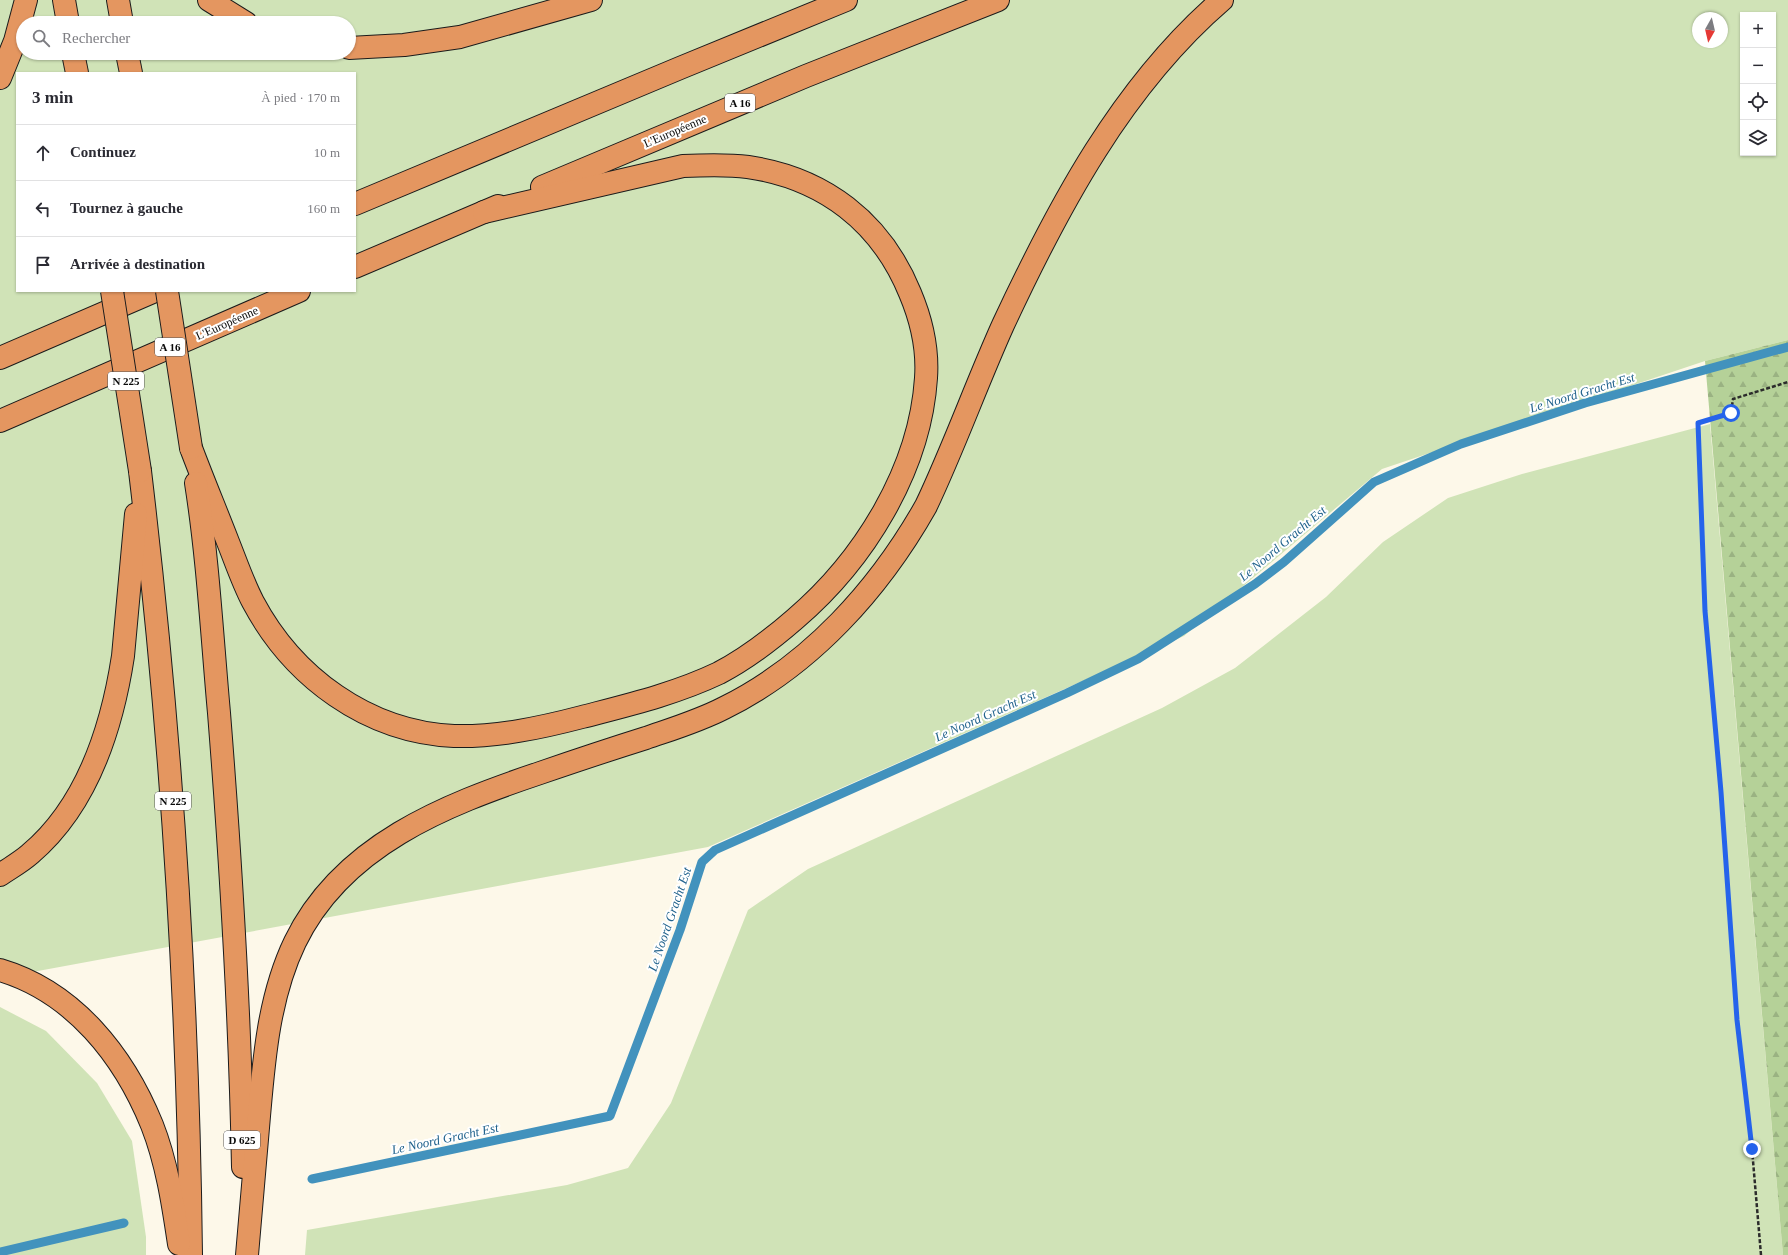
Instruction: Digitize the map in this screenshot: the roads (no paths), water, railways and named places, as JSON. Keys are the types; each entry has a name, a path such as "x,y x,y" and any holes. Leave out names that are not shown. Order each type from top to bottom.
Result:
{"highway":[{"path":"22,16 26,0"},
{"path":"64,0 67,16"},
{"path":"118,0 121,16"},
{"path":"209,0 235,16"},
{"path":"356,48 404,45 460,37 591,0"},
{"path":"356,204 846,0"},
{"name":"L'Européenne","path":"356,267 765,93 998,0"},
{"path":"247,1255 263,1075 274,1003 279,983 294,942 320,901 335,883 368,854 389,839 428,817 505,785 671,729 722,709 778,676 836,627 887,567 926,506 1003,326 1055,222 1091,158 1129,100 1167,53 1222,0"},
{"path":"0,78 16,41"},
{"path":"74,60 76,72"},
{"path":"128,60 131,72"},
{"path":"167,292 191,448 245,585 274,637 301,668 330,692 364,713 400,727 420,732 457,736 505,733 545,726 656,698 721,672 782,630 814,602 844,570 872,531 902,474 916,435 926,378 923,340 919,319 906,282 884,247 856,215 841,202 808,184 746,166 683,166 484,212"},
{"name":"N 225","path":"112,292 140,471 154,586 171,784 181,936 191,1255"},
{"path":"0,358 153,292"},
{"name":"L'Européenne","path":"0,422 298,292"},
{"path":"0,434 73,390"},
{"name":"D 625","path":"191,448 205,561 224,784 238,1024 242,1153 243,1255"},
{"path":"0,875 30,854 63,818 77,798 88,776 105,734 114,704 123,656 140,471"},
{"path":"0,970 37,985 74,1010 96,1032 122,1068 143,1106 157,1141 170,1188 181,1255"}],"waterway":[{"name":"Le Noord Gracht Est","path":"312,1179 610,1116 680,930 702,862 715,850 1067,693 1138,659 1255,584 1284,562 1374,482 1461,444 1585,403 1788,347"},
{"name":"Le Noord Gracht Est","path":"0,1252 124,1223"}]}
